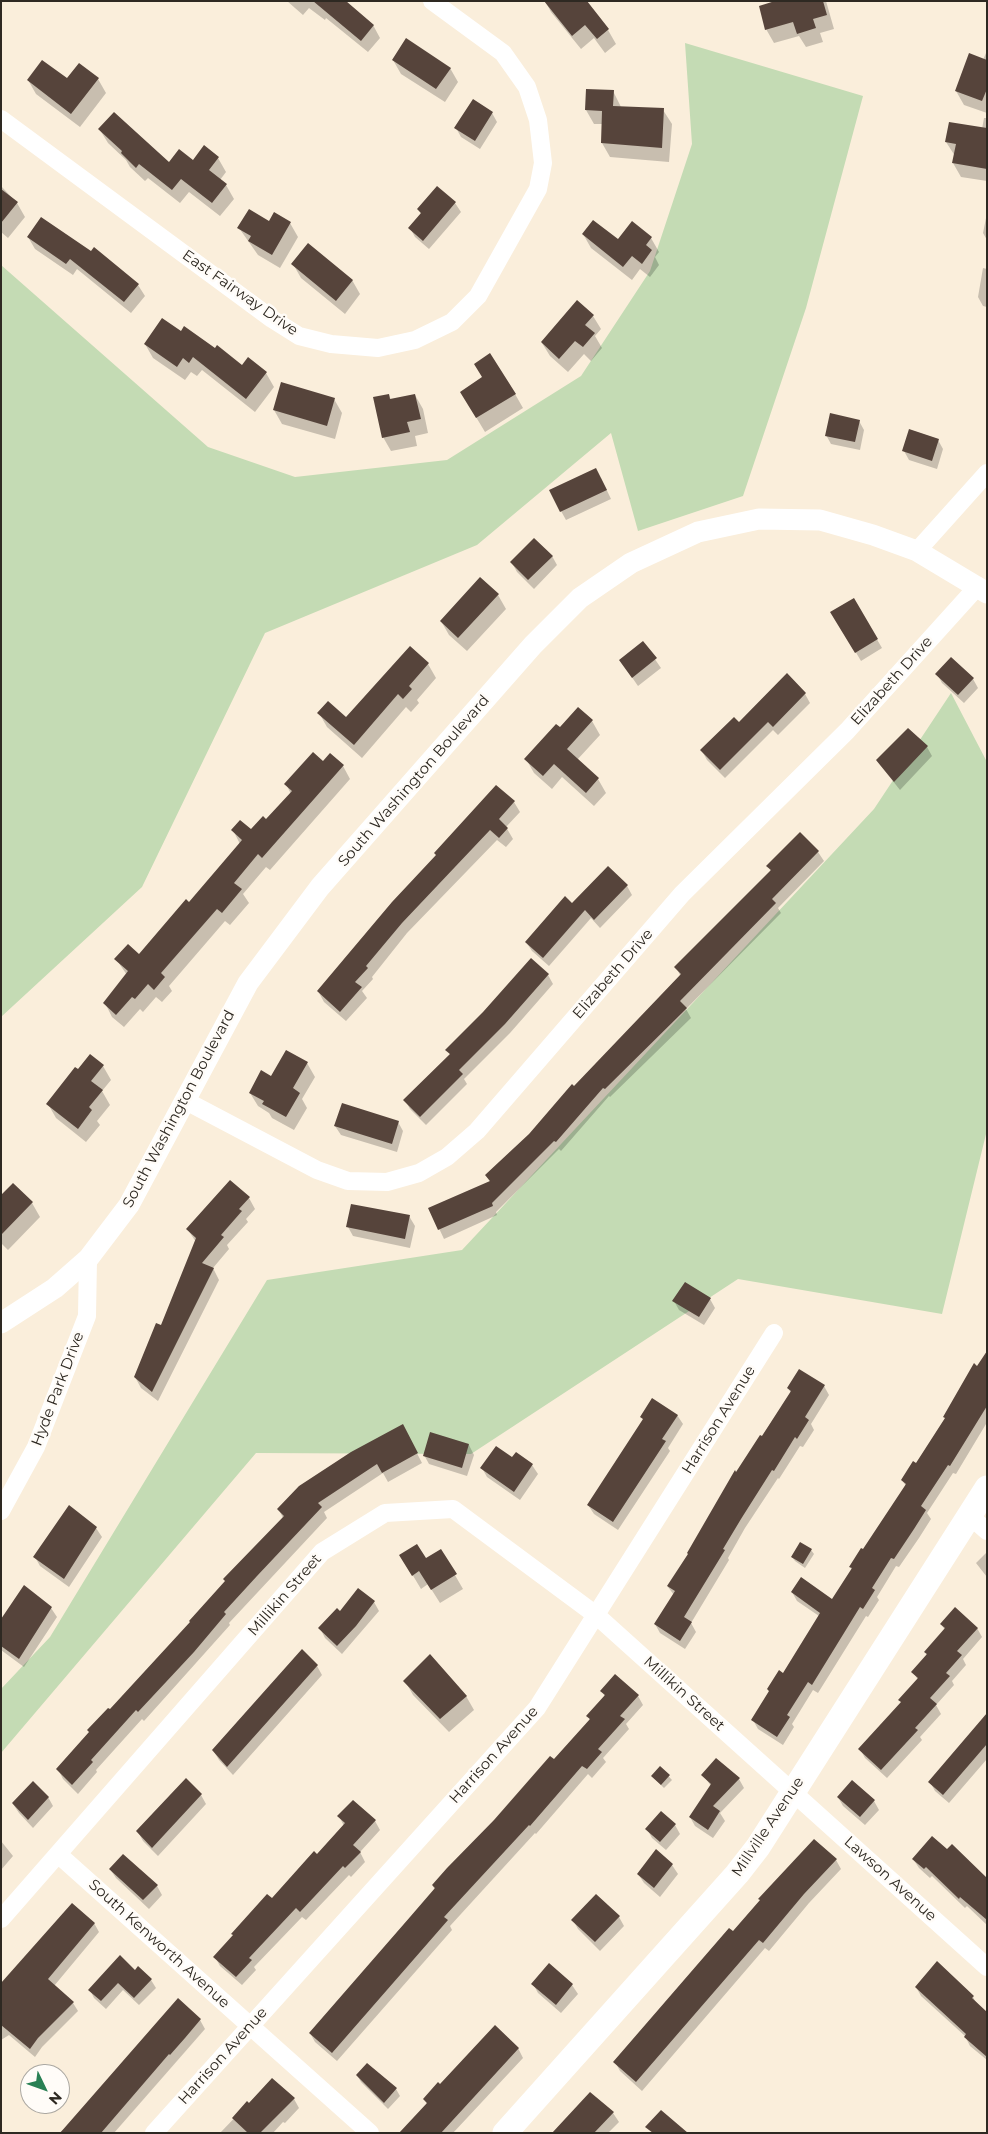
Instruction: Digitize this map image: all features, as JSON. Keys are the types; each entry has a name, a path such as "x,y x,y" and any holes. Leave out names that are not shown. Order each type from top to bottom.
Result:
{"main road":[{"name":"Millville Avenue","path":"505,2133 737,1874 758,1847 793,1792 978,1524 987,1488"}],"street":[{"name":"East Fairway Drive","path":"1,119 272,319 299,336 331,344 378,348 415,340 452,322 478,296 538,189 543,163 538,120 527,87 504,53 432,1"},
{"path":"917,551 987,473"},
{"name":"South Washington Boulevard","path":"1,1323 55,1288 88,1259 129,1205 186,1102 219,1034 248,983 320,887 533,645 580,598 631,563 698,532 759,519 820,520 873,535 917,551 982,590"},
{"name":"Elizabeth Drive","path":"186,1102 316,1170 348,1181 387,1182 419,1173 447,1157 477,1131 682,894 847,731 982,590"},
{"name":"Hyde Park Drive","path":"1,1511 36,1447 87,1316 88,1259"},
{"name":"Harrison Avenue","path":"154,2133 537,1708 774,1333"},
{"name":"Millikin Street","path":"1,1920 322,1552 385,1513 454,1509 596,1615 793,1792"},
{"name":"Lawson Avenue","path":"793,1792 987,1967"},
{"name":"South Kenworth Avenue","path":"59,1855 370,2133"}],"green space":[{"path":"685,43 863,96 806,308 743,496 638,531 611,433 477,545 265,633 142,887 1,1017 1,265 208,447 295,477 447,460 581,376 650,271 692,144"},
{"path":"951,693 987,762 987,1130 942,1314 738,1279 471,1454 256,1453 1,1753 1,1689 50,1637 267,1280 462,1250 874,809"}],"building":[{"path":"313,1 346,1 374,25 361,41"},
{"path":"544,1 587,1 609,29 597,39 585,25 572,36"},
{"path":"775,1 823,1 827,15 813,19 816,28 797,34 793,22 765,30 759,6"},
{"path":"406,38 451,68 436,89 392,60"},
{"path":"969,53 987,60 987,89 982,101 955,91"},
{"path":"42,60 67,78 79,63 99,78 71,114 27,80"},
{"path":"586,89 614,90 613,106 664,108 662,148 601,143 602,111 585,110"},
{"path":"473,99 493,112 475,141 454,128"},
{"path":"114,112 169,162 179,149 193,160 204,145 219,157 209,170 227,184 212,203 181,179 172,190 139,164 136,168 121,153 122,151 98,129"},
{"path":"949,122 987,128 987,169 952,163 956,144 945,142"},
{"path":"437,186 456,202 423,241 408,228 421,213 417,209"},
{"path":"1,189 18,202 1,223"},
{"path":"249,209 269,221 274,212 291,222 272,255 248,241 251,236 237,228"},
{"path":"41,217 91,251 94,247 139,284 124,302 70,259 66,264 27,237"},
{"path":"593,220 618,239 632,221 652,237 646,245 652,250 642,264 632,256 623,267 582,234"},
{"path":"308,243 353,280 336,301 291,264"},
{"path":"577,300 594,315 585,325 595,333 583,347 575,341 559,359 541,342"},
{"path":"162,318 181,331 184,326 215,348 217,345 242,365 248,357 267,372 246,399 193,357 189,363 183,358 177,367 144,344"},
{"path":"490,353 516,394 476,418 460,392 482,377 474,364"},
{"path":"281,382 335,398 327,426 273,410"},
{"path":"389,394 390,399 415,394 421,419 407,422 410,432 382,438 373,397"},
{"path":"830,413 860,420 855,442 825,436"},
{"path":"909,429 939,439 932,461 902,451"},
{"path":"596,468 607,490 560,512 549,490"},
{"path":"534,538 553,556 528,580 510,562"},
{"path":"480,577 499,594 458,638 440,621"},
{"path":"854,598 878,639 855,653 830,612"},
{"path":"643,641 657,658 632,678 619,660"},
{"path":"410,646 429,663 409,686 412,689 403,699 398,694 354,745 317,713 328,701 346,717"},
{"path":"951,657 974,678 958,695 935,674"},
{"path":"787,673 806,693 773,727 768,722 720,770 700,750 734,717 739,722"},
{"path":"578,707 593,720 567,749 599,778 586,793 554,764 543,776 524,759 556,724 560,727"},
{"path":"908,728 928,746 894,782 876,760"},
{"path":"313,752 323,761 330,753 344,765 262,858 258,854 234,883 242,889 222,913 217,909 161,973 165,977 154,990 148,984 135,999 132,997 116,1015 103,1003 128,971 114,959 128,944 139,954 186,899 189,902 242,840 231,830 240,820 251,829 263,816 266,819 292,791 284,784"},
{"path":"496,785 515,801 499,819 508,828 499,838 490,830 402,923 366,966 368,968 355,982 362,987 340,1012 317,991 392,902 436,855 434,853"},
{"path":"800,832 819,851 772,899 776,903 680,1001 687,1008 605,1089 603,1088 556,1142 554,1141 492,1203 493,1206 438,1230 428,1208 490,1181 485,1175 529,1134 572,1084 574,1086 681,974 674,967 771,870 766,866"},
{"path":"608,866 628,885 594,920 585,910 543,958 525,942 565,896 572,903"},
{"path":"531,958 549,974 505,1024 459,1070 463,1074 420,1117 403,1100 450,1054 445,1050 483,1012"},
{"path":"286,1050 308,1062 293,1088 300,1093 286,1117 262,1104 264,1101 249,1093 261,1070 271,1076"},
{"path":"90,1054 104,1065 91,1081 103,1090 89,1107 92,1110 78,1129 46,1104 75,1067 78,1069"},
{"path":"342,1103 399,1121 392,1144 334,1126"},
{"path":"230,1180 250,1197 239,1209 242,1211 221,1235 224,1237 202,1263 214,1268 152,1392 134,1377 156,1323 161,1325 196,1238 186,1229"},
{"path":"13,1183 33,1202 1,1235 1,1195"},
{"path":"351,1204 410,1215 405,1239 346,1227"},
{"path":"685,1282 711,1298 699,1317 672,1301"},
{"path":"987,1351 987,1406 950,1466 948,1465 921,1506 926,1510 914,1529 894,1559 891,1558 872,1588 875,1590 863,1609 860,1607 812,1685 808,1682 787,1715 790,1717 777,1737 751,1720 769,1691 767,1689 779,1670 783,1673 820,1613 791,1592 801,1577 832,1599 852,1568 849,1567 861,1548 863,1549 906,1484 901,1480 913,1461 916,1463 945,1418 943,1417 974,1363 977,1366"},
{"path":"799,1369 825,1385 805,1417 809,1420 797,1439 795,1437 774,1471 772,1470 684,1617 692,1622 680,1641 654,1624 675,1591 667,1586 688,1554 735,1470 736,1472 760,1435 762,1436 791,1391 787,1388"},
{"path":"652,1398 678,1415 662,1439 666,1441 613,1522 587,1505 643,1419 640,1417"},
{"path":"403,1424 418,1453 382,1473 377,1464 318,1503 322,1507 224,1612 226,1614 194,1652 138,1712 136,1710 91,1760 93,1762 72,1785 56,1769 89,1732 87,1730 108,1708 110,1709 190,1622 225,1581 223,1579 284,1516 277,1509 299,1486 351,1452"},
{"path":"430,1432 469,1444 462,1468 423,1456"},
{"path":"496,1446 512,1457 516,1452 533,1464 514,1492 480,1468"},
{"path":"69,1505 97,1527 64,1579 33,1557"},
{"path":"800,1542 812,1549 803,1564 791,1557"},
{"path":"417,1544 426,1558 441,1549 457,1574 431,1590 419,1571 412,1576 399,1555"},
{"path":"24,1585 52,1607 19,1659 1,1646 1,1619"},
{"path":"358,1588 375,1601 356,1626 337,1646 318,1628 337,1608 340,1611"},
{"path":"955,1607 978,1628 957,1651 962,1655 946,1673 950,1676 930,1698 937,1704 915,1728 918,1730 881,1770 858,1749 901,1702 898,1700 918,1678 911,1672 927,1654 924,1652 945,1628 940,1624"},
{"path":"302,1649 318,1665 227,1767 212,1750"},
{"path":"430,1654 467,1696 440,1719 403,1681"},
{"path":"615,1674 639,1695 620,1716 625,1719 598,1749 602,1752 587,1769 582,1766 530,1826 444,1917 448,1920 332,2053 309,2033 435,1888 432,1885 447,1868 494,1820 550,1756 554,1759 590,1719 586,1716 605,1695 600,1691"},
{"path":"987,1713 987,1744 943,1795 928,1782"},
{"path":"716,1758 740,1778 713,1806 720,1811 708,1830 689,1817 711,1784 701,1775"},
{"path":"660,1766 670,1775 661,1785 651,1776"},
{"path":"186,1778 202,1794 152,1848 136,1831"},
{"path":"852,1780 875,1800 860,1817 837,1797"},
{"path":"33,1781 49,1797 28,1820 12,1803"},
{"path":"353,1800 376,1820 353,1845 361,1852 345,1868 343,1866 300,1912 296,1908 249,1958 252,1960 236,1977 213,1957 267,1894 272,1898 314,1851 317,1854 345,1823 337,1816"},
{"path":"661,1811 676,1824 660,1842 645,1829"},
{"path":"932,1836 947,1849 952,1844 987,1878 987,1920 960,1897 959,1899 926,1867 924,1869 912,1859"},
{"path":"814,1839 837,1859 804,1894 763,1943 759,1940 636,2082 613,2062 729,1928 733,1931 760,1900 758,1899"},
{"path":"656,1849 673,1864 654,1888 637,1874"},
{"path":"123,1854 158,1885 143,1900 109,1869"},
{"path":"596,1894 620,1916 595,1942 571,1920"},
{"path":"72,1903 95,1923 48,1979 74,2002 38,2038 30,2049 1,2025 1,1983"},
{"path":"120,1955 135,1970 138,1966 152,1979 134,1998 118,1983 101,2001 88,1990"},
{"path":"937,1961 974,1996 972,1998 987,2012 987,2057 964,2037 966,2034 915,1987"},
{"path":"549,1963 573,1984 556,2005 531,1984"},
{"path":"178,1998 201,2019 185,2038 101,2133 60,2133"},
{"path":"495,2025 519,2048 441,2133 399,2133 427,2103 423,2099 438,2082 440,2084"},
{"path":"367,2063 397,2088 384,2103 356,2075"},
{"path":"272,2078 295,2098 260,2133 248,2133 232,2118"},
{"path":"590,2092 614,2112 594,2133 552,2133"},
{"path":"661,2110 688,2133 653,2133 645,2127"}]}
